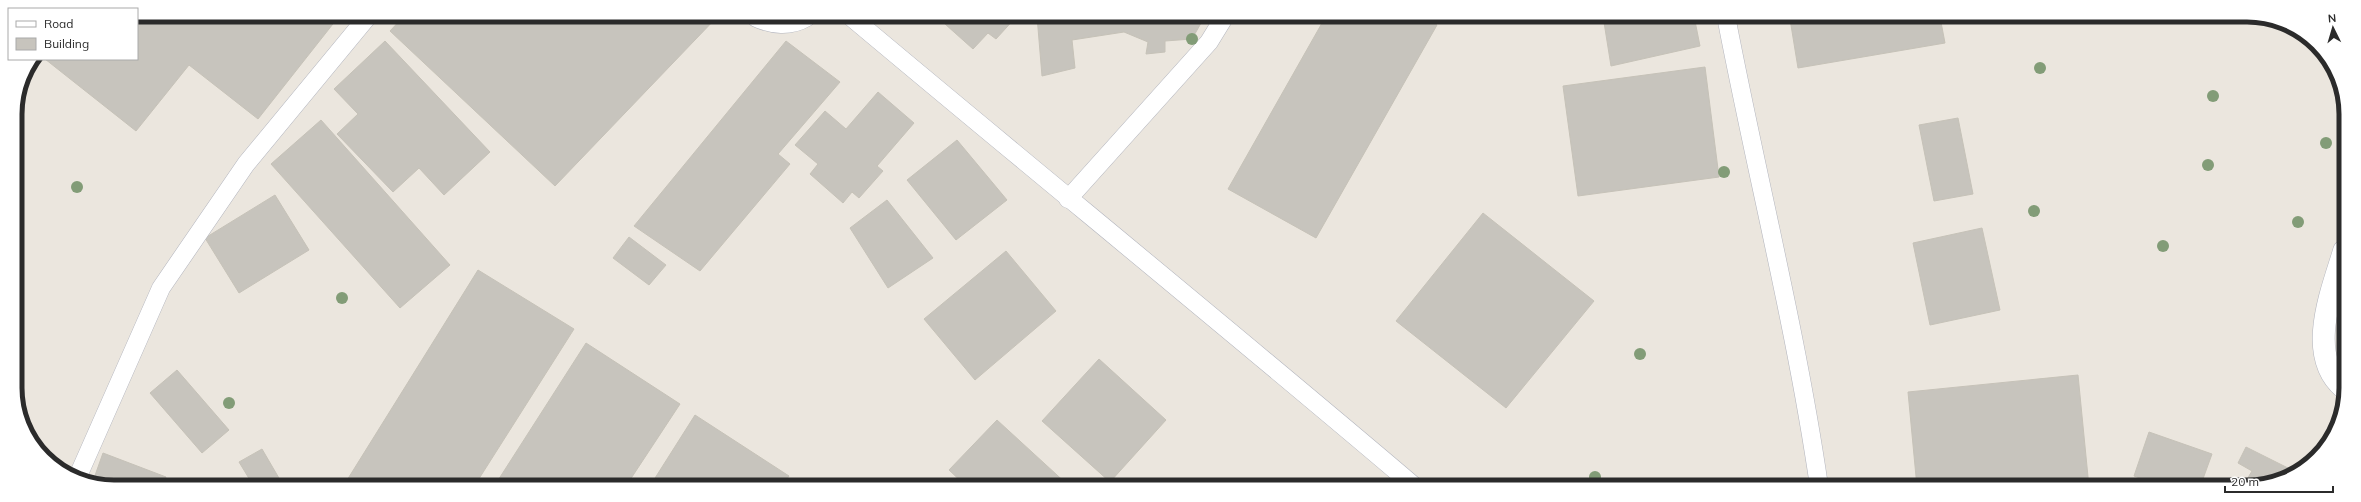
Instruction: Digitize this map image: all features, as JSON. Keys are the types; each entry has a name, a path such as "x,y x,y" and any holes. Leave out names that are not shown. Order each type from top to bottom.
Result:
{"street":[{"path":"2339,268 2331,294 2323,335 2325,358 2339,384"}],"lane":[{"path":"79,473 161,288 246,164 363,22"},
{"path":"857,22 1068,199 1244,341 1407,480"},
{"path":"1068,199 1209,42 1221,22"},
{"path":"1727,22 1745,118 1785,291 1818,480"}],"building":[{"path":"138,22 334,22 258,119 189,65 136,131 46,60 138,60"},
{"path":"398,22 712,22 555,186 390,31"},
{"path":"943,22 1012,22 996,39 988,33 973,49"},
{"path":"1038,22 1202,22 1192,39 1165,41 1165,52 1146,54 1148,42 1124,32 1072,40 1075,68 1042,76"},
{"path":"1323,22 1432,22 1437,25 1316,238 1228,189"},
{"path":"1604,22 1695,22 1700,46 1611,66"},
{"path":"1790,22 1941,22 1945,43 1798,68"},
{"path":"385,41 490,152 444,195 419,168 393,192 337,134 358,114 334,89"},
{"path":"786,41 840,82 778,154 790,164 700,271 634,226"},
{"path":"1705,67 1719,177 1578,196 1563,86"},
{"path":"878,92 914,123 877,166 883,171 859,198 852,192 843,203 810,174 818,164 795,145 825,111 846,129"},
{"path":"1958,118 1973,194 1934,201 1919,125"},
{"path":"321,120 450,265 400,308 271,164"},
{"path":"957,140 1007,200 956,240 907,180"},
{"path":"275,195 309,250 239,293 205,238"},
{"path":"887,200 933,258 888,288 850,228"},
{"path":"1483,213 1594,301 1506,408 1396,321"},
{"path":"1982,228 2000,310 1930,325 1913,243"},
{"path":"629,237 666,265 649,285 613,258"},
{"path":"1006,251 1056,311 975,380 924,319"},
{"path":"478,270 574,329 478,480 347,480"},
{"path":"586,343 680,404 630,480 498,480"},
{"path":"1099,359 1166,420 1112,480 1108,480 1042,421"},
{"path":"177,370 229,430 202,453 150,393"},
{"path":"2078,375 2088,480 1916,480 1908,392"},
{"path":"695,415 789,476 786,480 654,480"},
{"path":"997,420 1062,480 960,480 949,470"},
{"path":"2149,432 2212,454 2203,480 2146,480 2134,476"},
{"path":"2246,447 2290,469 2271,477 2247,480 2252,471 2238,463"},
{"path":"262,449 280,480 250,480 239,462"},
{"path":"103,453 166,477 165,480 114,480 94,478"}]}
